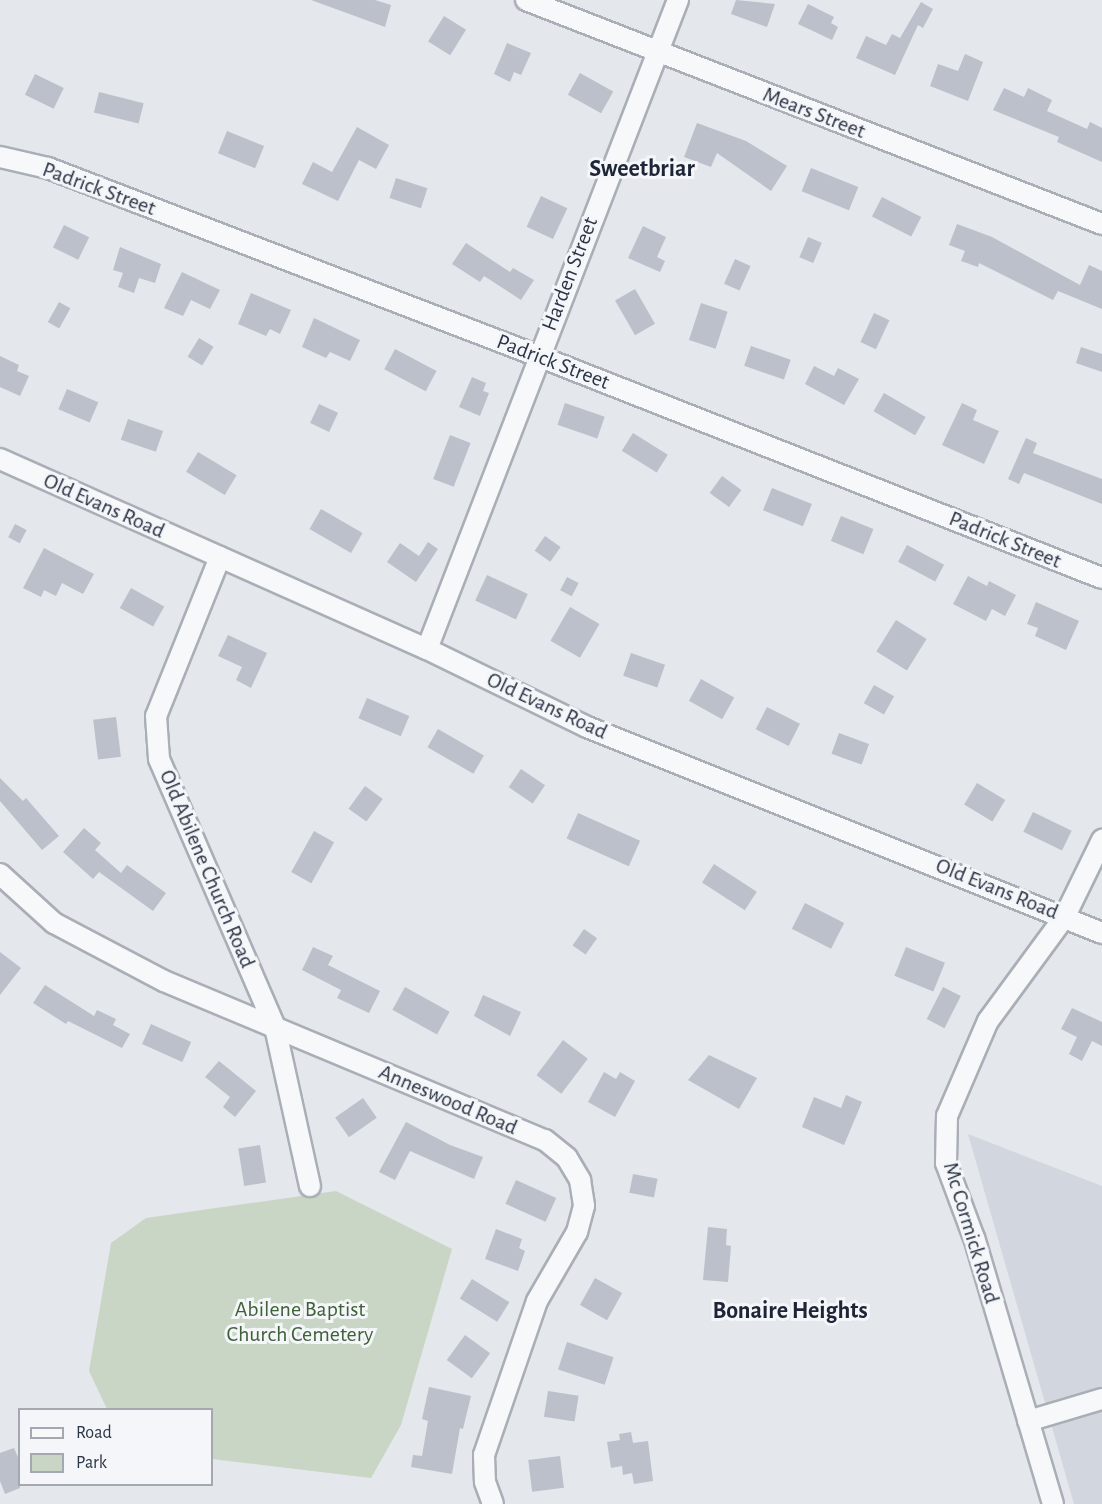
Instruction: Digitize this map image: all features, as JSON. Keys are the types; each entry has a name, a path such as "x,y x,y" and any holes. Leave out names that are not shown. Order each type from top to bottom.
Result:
{"street":[{"name":"Mears Street","path":"526,0 1102,224"},
{"name":"Harden Street","path":"427,650 538,356 678,0"},
{"name":"Padrick Street","path":"0,157 48,168 538,356 1102,579"},
{"name":"Old Evans Road","path":"0,459 427,650 587,728 1065,916 1102,933"},
{"name":"Old Abilene Church Road","path":"220,558 156,716 159,759 275,1027 310,1186"},
{"name":"Mc Cormick Road","path":"1053,1504 974,1238 945,1163 947,1116 988,1021 1065,916 1102,840"},
{"name":"Anneswood Road","path":"0,874 54,923 164,981 545,1140 567,1158 580,1180 584,1206 577,1232 537,1301 484,1455 485,1482 493,1504"},
{"path":"1028,1421 1102,1400"}],"shaded area":[{"path":"968,1134 1102,1186 1102,1504 1074,1504"}],"green space":[{"name":"Abilene Baptist Church Cemetery","path":"336,1191 452,1249 401,1425 371,1478 213,1459 213,1408 107,1408 89,1371 111,1243 146,1218"}],"building":[{"path":"311,0 375,0 391,5 385,27"},
{"path":"736,0 775,4 767,27 731,14"},
{"path":"921,2 933,9 923,28 918,25 895,75 856,58 866,36 886,45 892,34 900,38"},
{"path":"808,4 834,17 831,23 838,27 832,40 798,24"},
{"path":"444,16 466,30 450,55 428,41"},
{"path":"507,43 531,53 521,75 514,72 510,82 494,74"},
{"path":"965,54 983,62 968,101 930,86 938,64 958,71"},
{"path":"580,73 613,91 601,113 568,95"},
{"path":"35,74 64,88 54,109 25,95"},
{"path":"1004,88 1024,97 1028,88 1052,100 1047,111 1087,129 1090,122 1102,128 1102,162 1057,142 1059,137 993,110"},
{"path":"99,92 144,103 139,124 94,112"},
{"path":"697,123 746,141 787,166 771,191 717,153 711,167 684,157"},
{"path":"357,127 389,145 376,169 359,160 338,201 302,184 313,162 332,172"},
{"path":"227,131 264,146 255,168 218,153"},
{"path":"811,168 858,187 849,210 802,191"},
{"path":"396,178 427,188 421,208 390,198"},
{"path":"541,196 567,208 553,239 527,227"},
{"path":"882,197 921,217 911,237 872,217"},
{"path":"957,224 992,237 1080,285 1089,265 1102,271 1102,309 1058,291 1053,300 979,263 978,267 961,261 965,251 949,245"},
{"path":"64,225 89,237 78,260 53,247"},
{"path":"643,226 666,237 657,257 665,261 660,272 628,258"},
{"path":"808,237 822,243 813,263 799,257"},
{"path":"466,243 510,272 513,268 534,280 521,300 484,276 480,282 452,264"},
{"path":"120,247 161,264 155,283 139,278 134,293 118,287 123,273 113,270"},
{"path":"735,259 751,266 740,291 724,284"},
{"path":"182,272 220,290 210,309 191,300 183,316 164,308"},
{"path":"635,289 655,324 635,335 615,300"},
{"path":"251,293 291,310 280,334 270,329 266,336 238,324"},
{"path":"59,302 70,308 59,328 48,322"},
{"path":"701,303 728,312 716,349 689,340"},
{"path":"874,313 889,320 876,349 860,342"},
{"path":"314,318 360,340 350,361 330,352 326,358 302,347"},
{"path":"199,338 214,347 202,366 188,357"},
{"path":"751,346 791,360 784,380 744,366"},
{"path":"1081,347 1102,354 1102,372 1076,363"},
{"path":"395,349 436,371 426,391 384,369"},
{"path":"0,356 19,365 17,371 29,376 20,396 0,387"},
{"path":"814,366 834,376 838,368 859,379 844,405 805,384"},
{"path":"472,377 486,383 483,391 489,393 480,416 459,407"},
{"path":"67,389 98,402 90,423 58,409"},
{"path":"884,393 926,417 915,435 874,411"},
{"path":"565,403 605,417 597,438 558,425"},
{"path":"962,403 977,410 973,420 999,431 984,464 942,445"},
{"path":"319,404 338,413 329,432 310,423"},
{"path":"128,419 163,431 156,452 121,440"},
{"path":"633,433 668,455 657,473 622,451"},
{"path":"450,435 471,443 454,487 433,479"},
{"path":"1026,438 1037,443 1033,453 1102,479 1102,504 1024,473 1019,484 1008,479"},
{"path":"198,452 237,475 225,495 186,472"},
{"path":"722,476 741,490 729,507 710,493"},
{"path":"772,488 812,504 803,526 763,510"},
{"path":"321,509 363,533 351,553 310,529"},
{"path":"841,516 873,529 863,554 831,541"},
{"path":"15,524 27,530 20,543 8,537"},
{"path":"545,536 561,547 550,562 535,551"},
{"path":"428,542 438,549 416,582 387,562 400,543 419,556"},
{"path":"907,545 944,565 935,581 898,562"},
{"path":"44,548 94,574 83,594 62,583 56,596 44,590 41,597 23,588"},
{"path":"487,575 528,594 516,619 475,600"},
{"path":"968,576 987,586 989,581 1016,595 1005,616 992,609 986,621 953,604"},
{"path":"567,577 579,583 572,596 560,590"},
{"path":"131,588 164,606 153,627 120,608"},
{"path":"1036,602 1079,621 1066,650 1035,636 1038,628 1027,624"},
{"path":"570,607 599,624 580,658 550,641"},
{"path":"896,620 927,639 907,670 876,651"},
{"path":"228,635 267,653 251,688 236,680 242,667 218,656"},
{"path":"631,653 665,665 657,687 623,676"},
{"path":"701,679 734,697 722,719 689,701"},
{"path":"874,685 894,696 884,715 864,703"},
{"path":"367,698 409,716 401,736 358,718"},
{"path":"767,707 800,724 789,746 756,729"},
{"path":"116,717 121,757 98,760 93,720"},
{"path":"438,729 484,756 473,774 428,747"},
{"path":"839,733 869,744 862,765 831,754"},
{"path":"521,769 545,785 533,803 509,787"},
{"path":"0,778 23,801 26,798 59,836 42,850 0,801"},
{"path":"977,783 1005,800 992,821 964,804"},
{"path":"365,786 383,799 366,822 349,809"},
{"path":"1033,812 1072,831 1062,851 1023,832"},
{"path":"578,813 640,841 629,866 567,839"},
{"path":"84,828 101,843 95,850 121,873 127,865 166,893 153,911 99,872 93,879 63,852"},
{"path":"314,831 334,842 311,883 291,872"},
{"path":"714,864 757,892 745,910 702,882"},
{"path":"805,903 844,923 831,949 792,929"},
{"path":"584,929 597,938 586,955 573,945"},
{"path":"313,947 333,956 328,965 380,991 369,1013 337,998 341,990 302,970"},
{"path":"906,947 945,963 933,991 894,976"},
{"path":"0,952 21,968 0,995"},
{"path":"45,985 94,1016 97,1010 116,1019 113,1025 130,1034 122,1048 68,1021 66,1024 33,1003"},
{"path":"405,987 450,1012 437,1034 392,1010"},
{"path":"943,987 961,996 944,1028 927,1019"},
{"path":"483,995 521,1012 510,1036 474,1016"},
{"path":"1072,1008 1102,1022 1102,1046 1092,1041 1082,1061 1069,1054 1077,1037 1061,1029"},
{"path":"151,1024 191,1042 182,1062 142,1044"},
{"path":"563,1040 588,1059 561,1094 537,1075"},
{"path":"709,1055 757,1078 739,1109 688,1080"},
{"path":"219,1061 256,1091 235,1117 223,1107 230,1097 205,1077"},
{"path":"604,1072 616,1079 620,1072 635,1081 615,1117 588,1102"},
{"path":"846,1095 862,1102 844,1145 802,1127 814,1097 841,1108"},
{"path":"363,1098 377,1118 349,1137 335,1118"},
{"path":"406,1122 450,1145 483,1157 474,1179 410,1151 395,1180 379,1172"},
{"path":"260,1145 266,1183 244,1186 238,1148"},
{"path":"633,1174 658,1179 654,1197 629,1193"},
{"path":"516,1180 556,1198 546,1222 505,1204"},
{"path":"708,1227 727,1229 726,1245 731,1246 728,1282 703,1280"},
{"path":"496,1229 522,1239 519,1248 525,1251 518,1271 485,1259"},
{"path":"595,1278 622,1293 607,1320 580,1305"},
{"path":"472,1279 509,1302 497,1322 460,1299"},
{"path":"465,1335 490,1353 472,1378 447,1360"},
{"path":"567,1342 614,1357 605,1385 558,1370"},
{"path":"429,1387 471,1396 463,1429 460,1428 452,1474 411,1467 413,1455 422,1456 428,1421 422,1419"},
{"path":"548,1391 579,1396 575,1422 544,1417"},
{"path":"631,1432 633,1443 648,1441 653,1481 634,1484 632,1473 623,1475 622,1466 611,1468 607,1442 620,1440 619,1434"},
{"path":"14,1448 18,1457 18,1486 20,1488 5,1494 0,1481 0,1453"},
{"path":"560,1456 564,1488 532,1492 528,1460"}],"district":[{"name":"Sweetbriar","path":"642,170"},
{"name":"Bonaire Heights","path":"790,1312"}]}
